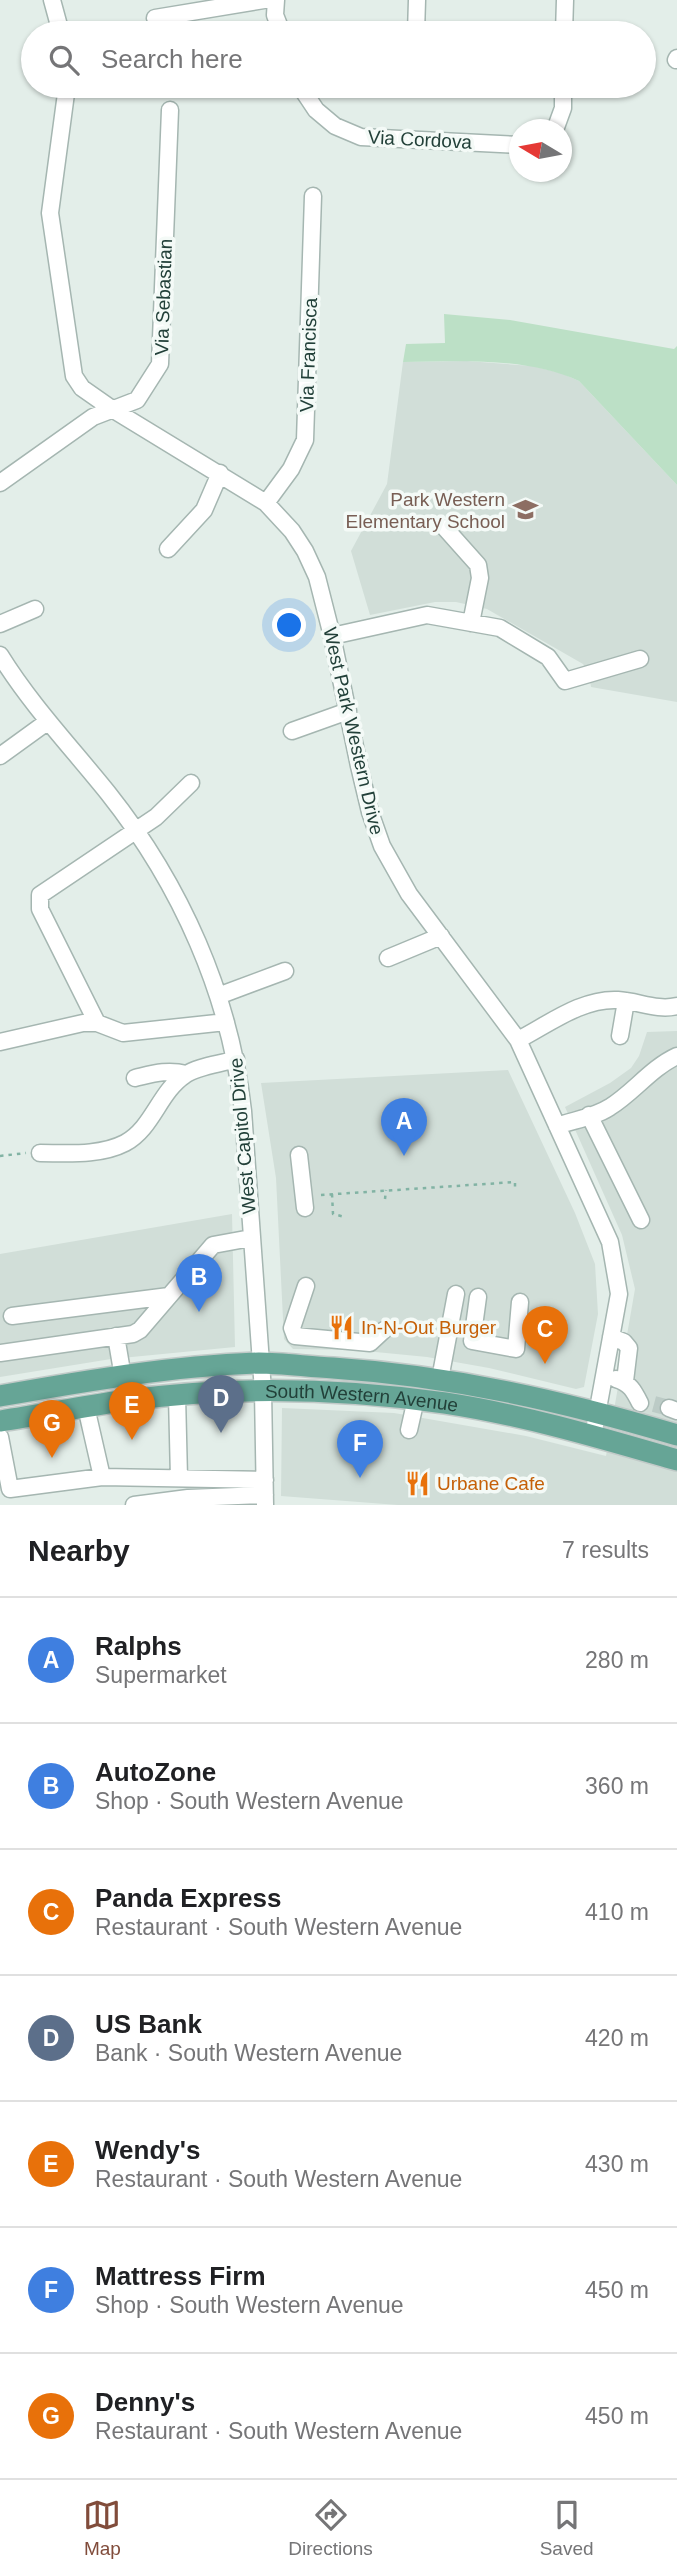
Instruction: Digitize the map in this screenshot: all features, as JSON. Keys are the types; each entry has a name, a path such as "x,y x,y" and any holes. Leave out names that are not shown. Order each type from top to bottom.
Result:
{"main road":[{"name":"South Western Avenue","path":"0,1396 123,1377 260,1363 405,1374 475,1384 597,1411 655,1410 677,1432"},
{"name":"South Western Avenue","path":"0,1422 86,1407 177,1396 263,1391 416,1399 510,1416 677,1460"}],"street":[{"path":"51,0 57,21"},
{"path":"155,18 264,0"},
{"path":"276,0 277,21"},
{"path":"416,21 417,0"},
{"path":"564,21 565,0"},
{"name":"West Park Western Drive","path":"65,98 50,213 74,376 82,388 112,409 266,503 292,531 305,551 317,577 370,813 382,846 409,894 518,1040 610,1242 619,1294 593,1436"},
{"name":"Via Cordova","path":"308,98 316,110 335,126 362,137 509,144"},
{"path":"559,119 563,98"},
{"name":"Via Sebastian","path":"0,483 93,417 137,400 160,364 170,110"},
{"name":"Via Francisca","path":"266,503 291,468 305,440 313,196"},
{"path":"168,550 204,510 220,473"},
{"path":"445,528 478,565 480,578 471,623"},
{"path":"0,624 35,609"},
{"path":"332,636 427,615 500,628 548,657 565,681 640,659"},
{"name":"West Capitol Drive","path":"0,655 47,722 108,793 136,831 179,902 218,996 236,1059 243,1111 263,1391 265,1493"},
{"path":"292,732 348,711"},
{"path":"0,756 47,722"},
{"path":"97,1023 40,909 40,895 156,817 191,783"},
{"path":"388,958 441,936"},
{"path":"218,996 285,971"},
{"path":"518,1040 593,1000 626,1001 667,1008 677,1006"},
{"path":"620,1036 626,1001"},
{"path":"0,1042 83,1023 97,1023 122,1032 226,1022"},
{"path":"557,1126 608,1109 638,1087 658,1065 677,1056"},
{"path":"40,1153 103,1150 126,1142 145,1126 171,1089 186,1074 236,1059"},
{"path":"135,1078 160,1072 175,1071 186,1074"},
{"path":"589,1115 641,1220"},
{"path":"299,1155 305,1208"},
{"path":"0,1353 134,1334 213,1245 251,1238"},
{"path":"306,1286 292,1328 295,1336 370,1343 384,1330"},
{"path":"440,1379 456,1294"},
{"path":"12,1316 169,1296"},
{"path":"478,1297 472,1341 516,1349 520,1302"},
{"path":"116,1336 123,1377"},
{"path":"611,1338 624,1342 629,1348 625,1381"},
{"path":"604,1376 625,1381 655,1410"},
{"path":"177,1396 179,1478"},
{"path":"410,1430 416,1399"},
{"path":"86,1407 102,1477"},
{"path":"0,1437 10,1489 102,1477 179,1478 265,1493"},
{"path":"134,1505 265,1493"}],"path":[{"path":"0,1156 40,1153"},
{"path":"321,1195 515,1182 515,1189"},
{"path":"473,1185 473,1193"},
{"path":"385,1199 386,1190"},
{"path":"332,1194 333,1214 345,1217"}],"shaded area":[{"name":"Park Western Elementary School","path":"467,361 532,366 561,373 579,381 677,485 677,702 591,687 589,673 583,664 487,609 456,602 435,602 370,615 351,551 387,484 403,362"},
{"path":"677,1031 677,1505 398,1505 281,1496 282,1408 394,1413 526,1436 606,1456 635,1289 622,1235 565,1107 610,1083 631,1068 639,1056 647,1032"},
{"path":"508,1070 575,1213 595,1264 598,1314 584,1387 576,1389 489,1368 427,1357 355,1350 293,1349 284,1339 276,1178 261,1083"},
{"path":"232,1214 235,1347 111,1359 0,1377 0,1254"}],"green space":[{"path":"444,314 510,320 674,349 677,346 677,485 579,381 558,373 515,364 470,361 403,362 406,344 445,343"}],"tunnel":[{"path":"654,1404 669,1408"}],"place":[{"name":"Park Western Elementary School","path":"525,510"},
{"name":"Ralphs","path":"404,1156"},
{"name":"AutoZone","path":"199,1312"},
{"name":"In-N-Out Burger","path":"341,1327"},
{"name":"Panda Express","path":"545,1364"},
{"name":"US Bank","path":"221,1433"},
{"name":"Wendy's","path":"132,1440"},
{"name":"Denny's","path":"52,1458"},
{"name":"Mattress Firm","path":"360,1478"},
{"name":"Urbane Cafe","path":"417,1483"}]}
